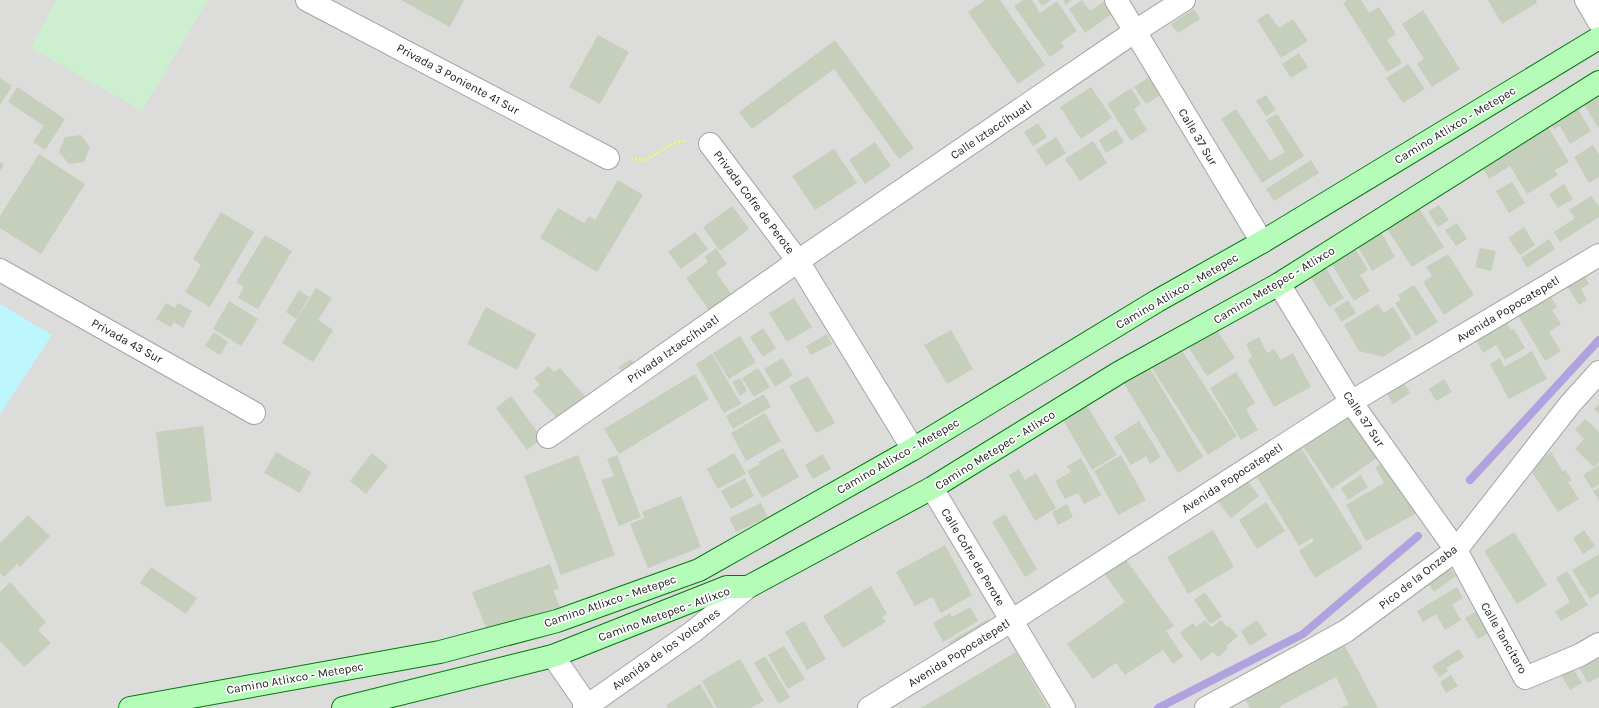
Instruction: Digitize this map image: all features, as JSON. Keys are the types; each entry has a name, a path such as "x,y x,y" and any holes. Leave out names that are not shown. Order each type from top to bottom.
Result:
{"main road":[{"name":"Camino Atlixco - Metepec","path":"130,708 440,652 557,621 699,570 913,449 1157,301 1262,242 1599,38"},
{"name":"Camino Metepec - Atlixco","path":"343,708 552,656 727,587 748,587 932,488 1120,372 1279,284 1599,82"}],"street":[{"name":"Privada 3 Poniente 41 Sur","path":"307,0 608,158"},
{"name":"Calle 37 Sur","path":"1116,0 1262,242"},
{"name":"Calle Iztaccíhuatl","path":"798,261 1134,32 1184,0"},
{"path":"1586,0 1599,22"},
{"name":"Privada Cofre de Perote","path":"710,144 798,261"},
{"name":"Avenida Popocatepetl","path":"869,708 1011,621 1351,402 1599,255"},
{"path":"798,261 913,449"},
{"name":"Privada Iztaccíhuatl","path":"548,437 798,261"},
{"name":"Privada 43 Sur","path":"0,270 254,413"},
{"name":"Calle 37 Sur","path":"1279,284 1351,402 1456,550"},
{"name":"Pico de la Onzaba","path":"1206,708 1346,631 1456,550 1571,403 1599,372"},
{"name":"Calle Cofre de Perote","path":"932,488 1064,708"},
{"name":"Calle Tancítaro","path":"1456,550 1524,678 1580,655 1599,644"},
{"name":"Avenida de los Volcanes","path":"587,707 694,631 748,587"},
{"path":"552,656 587,707"}],"path":[{"path":"608,158 646,160 672,144 690,139 710,144"}],"shaded area":[{"path":"0,0 1599,0 1599,708 0,708"},
{"path":"0,304 52,335 0,414"}],"green space":[{"path":"56,0 208,0 142,111 31,48"}],"building":[{"path":"401,0 464,0 450,27"},
{"path":"985,0 1000,0 1045,65 1018,84 968,12"},
{"path":"1023,0 1032,0 1040,13 1057,1 1077,31 1061,42 1064,47 1050,57 1014,6"},
{"path":"1038,0 1051,0 1042,6"},
{"path":"1063,0 1072,0 1066,5"},
{"path":"1082,0 1090,11 1103,2 1112,14 1085,33 1069,9"},
{"path":"1348,0 1361,0 1369,13 1379,7 1396,34 1387,40 1402,63 1387,72 1343,3"},
{"path":"1488,0 1536,0 1537,3 1502,24"},
{"path":"1194,9 1200,19 1178,33 1171,24"},
{"path":"1423,10 1460,69 1432,87 1417,64 1424,59 1402,24"},
{"path":"1268,13 1279,28 1293,19 1308,41 1281,58 1257,20"},
{"path":"598,35 629,52 600,104 569,87"},
{"path":"835,40 914,148 899,159 834,69 752,129 739,112"},
{"path":"1299,53 1308,67 1291,78 1282,64"},
{"path":"1408,64 1425,89 1403,103 1386,78"},
{"path":"1154,74 1165,92 1146,104 1134,87"},
{"path":"0,78 12,86 0,105"},
{"path":"17,87 65,119 45,150 33,142 44,126 8,102"},
{"path":"1091,87 1112,118 1081,139 1060,107"},
{"path":"1131,88 1141,104 1134,109 1147,130 1131,141 1107,104"},
{"path":"1266,95 1276,110 1266,116 1256,101"},
{"path":"1596,95 1599,99 1599,129 1583,103"},
{"path":"1574,103 1591,131 1570,144 1560,126 1554,129 1547,119"},
{"path":"1236,109 1270,161 1285,152 1266,120 1277,114 1304,156 1262,183 1221,119"},
{"path":"1038,123 1047,137 1033,146 1024,132"},
{"path":"1547,125 1569,162 1555,170 1558,175 1527,194 1510,166 1489,179 1481,164"},
{"path":"1116,129 1124,142 1106,153 1099,140"},
{"path":"81,135 90,147 84,162 69,164 59,152 65,137"},
{"path":"1056,137 1066,153 1046,166 1036,150"},
{"path":"1093,141 1107,163 1080,181 1065,159"},
{"path":"875,142 891,166 865,184 849,160"},
{"path":"1593,145 1599,155 1599,177 1589,183 1574,157"},
{"path":"834,149 857,183 815,210 792,176"},
{"path":"39,154 85,184 41,254 0,228 0,216"},
{"path":"1311,160 1319,173 1274,201 1266,189"},
{"path":"0,162 4,164 0,171"},
{"path":"618,180 643,195 597,272 540,238 558,208 584,223 589,216 595,220"},
{"path":"1512,182 1525,203 1509,213 1496,191"},
{"path":"1564,184 1573,199 1558,208 1549,194"},
{"path":"1591,196 1599,207 1599,217 1560,242 1554,232 1575,218 1569,210"},
{"path":"1415,202 1444,247 1412,267 1383,223"},
{"path":"1439,205 1449,220 1438,227 1428,212"},
{"path":"732,206 749,229 720,251 703,227"},
{"path":"221,212 254,232 210,307 185,292 201,265 193,259"},
{"path":"1457,223 1467,239 1456,246 1445,230"},
{"path":"1378,227 1395,257 1372,271 1358,247"},
{"path":"1524,227 1535,245 1520,255 1508,238"},
{"path":"695,232 708,249 681,269 668,252"},
{"path":"265,235 292,251 258,309 238,298 244,287 236,282"},
{"path":"1549,239 1555,249 1527,268 1521,258"},
{"path":"716,248 727,264 716,272 736,301 714,317 686,278 708,262 705,257"},
{"path":"1355,248 1368,270 1360,275 1370,291 1354,301 1331,263"},
{"path":"1480,248 1496,251 1491,271 1475,267"},
{"path":"1448,254 1474,295 1444,315 1423,282 1432,276 1426,267"},
{"path":"1322,262 1344,298 1329,307 1307,271"},
{"path":"1583,273 1589,284 1581,289 1587,300 1579,305 1566,284"},
{"path":"1414,285 1438,322 1416,336 1395,303 1401,300 1398,295"},
{"path":"316,288 332,298 318,320 333,330 313,362 282,343"},
{"path":"299,290 309,297 296,319 286,312"},
{"path":"1547,290 1557,307 1552,310 1561,324 1549,332 1561,351 1545,361 1517,314"},
{"path":"794,298 812,327 787,342 769,313"},
{"path":"1348,300 1356,313 1341,322 1334,309"},
{"path":"229,301 258,319 241,346 213,329"},
{"path":"166,303 175,308 178,303 192,311 183,328 174,322 171,327 156,319"},
{"path":"1378,304 1384,313 1393,307 1412,338 1383,357 1359,351 1344,325"},
{"path":"486,307 536,334 517,370 467,344"},
{"path":"1502,315 1511,330 1514,329 1525,348 1505,360 1496,345 1483,353 1474,337"},
{"path":"763,328 776,348 763,357 750,337"},
{"path":"951,330 973,369 947,384 924,345"},
{"path":"1217,330 1235,358 1207,376 1189,348"},
{"path":"214,332 228,342 220,355 205,346"},
{"path":"827,334 832,344 811,355 806,346"},
{"path":"740,336 756,362 729,379 713,353"},
{"path":"1259,337 1267,353 1274,349 1281,360 1293,353 1311,387 1274,407 1248,360 1252,357 1246,344"},
{"path":"1177,343 1237,436 1208,455 1148,362"},
{"path":"1532,351 1547,379 1509,399 1490,364 1500,358 1504,367"},
{"path":"712,354 741,404 724,413 696,364"},
{"path":"782,358 793,375 775,387 764,369"},
{"path":"631,359 639,372 627,380 619,367"},
{"path":"1146,362 1203,457 1178,473 1120,377"},
{"path":"549,366 554,372 560,368 588,400 561,423 533,391 540,385 534,378"},
{"path":"758,368 770,387 754,397 742,378"},
{"path":"1236,372 1255,403 1246,409 1258,430 1241,440 1210,388"},
{"path":"695,374 709,399 619,454 604,429"},
{"path":"808,376 835,423 816,433 789,386"},
{"path":"740,378 747,391 740,396 732,382"},
{"path":"1444,379 1452,392 1436,401 1429,389"},
{"path":"1404,383 1410,393 1393,404 1387,394"},
{"path":"764,394 771,407 733,429 726,416"},
{"path":"511,396 542,438 527,450 496,408"},
{"path":"1346,404 1381,455 1332,489 1297,438"},
{"path":"1599,404 1599,414 1594,409"},
{"path":"1087,406 1117,455 1092,470 1063,420"},
{"path":"765,413 781,441 746,461 731,433"},
{"path":"1585,419 1599,432 1599,462 1594,467 1575,449 1584,439 1575,430"},
{"path":"1139,421 1161,457 1150,464 1146,456 1131,465 1114,437"},
{"path":"203,426 212,501 165,507 156,432"},
{"path":"1297,441 1363,548 1315,578 1299,551 1314,541 1312,538 1299,546 1252,469"},
{"path":"783,448 799,477 762,498 747,471 760,464 758,462"},
{"path":"276,452 311,472 300,493 264,473"},
{"path":"1551,452 1563,472 1565,470 1572,480 1568,482 1579,499 1558,512 1528,466"},
{"path":"372,453 388,466 366,494 350,481"},
{"path":"734,453 746,474 718,489 707,469"},
{"path":"823,454 831,469 813,479 805,465"},
{"path":"578,455 615,555 561,575 524,476"},
{"path":"617,455 641,517 619,526 601,480 614,476 607,459"},
{"path":"1121,455 1146,500 1118,515 1094,471"},
{"path":"1081,458 1101,495 1084,504 1078,493 1065,499 1055,481 1071,472 1067,466"},
{"path":"1388,460 1417,513 1366,541 1346,505 1384,483 1375,467"},
{"path":"1599,465 1599,484 1592,489 1583,475"},
{"path":"1019,469 1025,480 1036,473 1056,508 1035,521 1009,475"},
{"path":"1242,474 1259,496 1231,518 1214,497"},
{"path":"1361,475 1368,487 1348,500 1341,488"},
{"path":"745,478 754,496 731,509 721,491"},
{"path":"1599,488 1599,501 1593,491"},
{"path":"681,496 701,547 648,568 630,524 644,518 642,512"},
{"path":"1266,502 1285,531 1257,549 1239,520"},
{"path":"761,503 768,517 736,532 729,518"},
{"path":"1067,504 1073,517 1058,525 1052,512"},
{"path":"1005,514 1037,569 1025,577 992,522"},
{"path":"28,515 50,536 20,567 17,564 4,577 0,573 0,543"},
{"path":"1213,530 1234,567 1188,594 1167,557"},
{"path":"1584,530 1595,546 1583,554 1573,538"},
{"path":"1514,532 1547,585 1517,604 1484,551"},
{"path":"945,545 972,595 941,613 932,597 915,606 896,572"},
{"path":"1599,554 1599,593 1590,599 1572,570"},
{"path":"1124,557 1174,626 1166,631 1183,656 1173,664 1163,650 1125,675 1116,663 1093,679 1067,644 1125,602 1103,572"},
{"path":"1445,561 1456,576 1434,592 1423,576"},
{"path":"550,564 559,589 553,590 560,607 488,634 472,592"},
{"path":"151,567 197,598 186,614 140,583"},
{"path":"1567,571 1588,605 1561,621 1555,612 1570,602 1556,578"},
{"path":"10,582 46,622 38,630 51,643 24,667 0,641 0,592"},
{"path":"871,586 887,614 882,617 886,622 843,648 823,616"},
{"path":"1457,587 1463,598 1452,605 1461,620 1445,630 1436,614 1423,622 1417,611"},
{"path":"1205,592 1222,617 1210,624 1194,600"},
{"path":"970,607 978,621 943,642 933,623 950,613 952,617"},
{"path":"1477,611 1490,632 1478,639 1465,618"},
{"path":"988,619 993,628 954,651 949,642"},
{"path":"1205,620 1211,627 1221,620 1238,636 1226,646 1228,649 1218,657 1213,652 1201,661 1180,633 1193,623 1196,627"},
{"path":"1257,620 1267,635 1250,646 1241,631"},
{"path":"804,621 826,659 807,670 785,632"},
{"path":"1343,642 1378,708 1341,708 1349,704 1336,677 1280,706 1281,708 1250,708 1243,696"},
{"path":"784,646 805,679 788,689 768,655"},
{"path":"1459,649 1464,657 1446,668 1448,671 1439,677 1432,666"},
{"path":"1599,649 1599,677 1588,683 1576,662"},
{"path":"1016,652 1048,708 921,708"},
{"path":"765,656 790,697 779,704 754,663"},
{"path":"740,659 764,701 751,708 717,708 702,681"},
{"path":"1573,668 1582,683 1570,690 1561,675"},
{"path":"1451,675 1458,686 1446,693 1440,682"},
{"path":"700,684 714,708 668,708 666,705"}],"waterway":[{"path":"1470,480 1599,340"},
{"path":"1158,708 1303,634 1418,536"}]}
